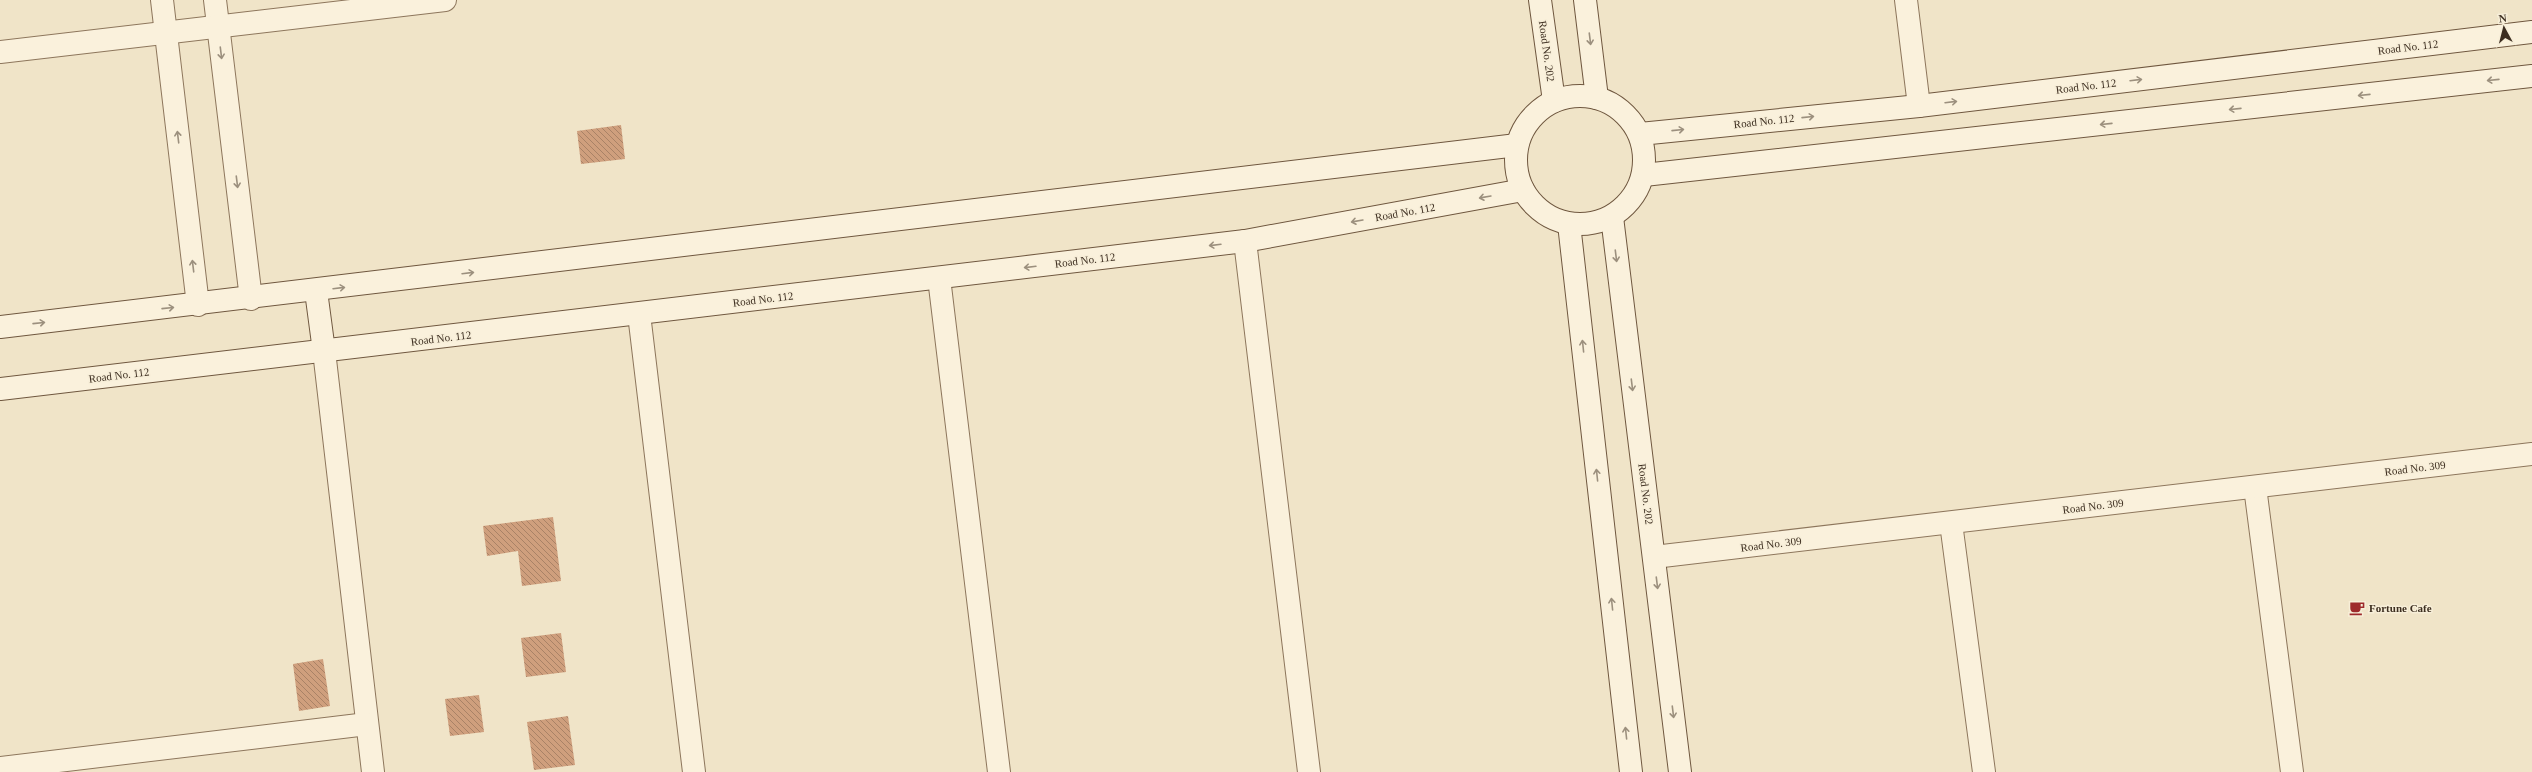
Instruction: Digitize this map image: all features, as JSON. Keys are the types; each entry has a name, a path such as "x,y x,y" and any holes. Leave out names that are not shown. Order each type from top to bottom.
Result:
{"street":[{"path":"162,0 198,305"},
{"path":"215,0 251,299"},
{"path":"0,52 165,31 218,27 445,0"},
{"name":"Road No. 202","path":"1540,0 1554,101"},
{"path":"1585,0 1597,98"},
{"path":"1906,0 1919,106"},
{"name":"Road No. 112","path":"1640,134 1919,106 2532,32"},
{"path":"1644,175 2532,76"},
{"path":"1576,96 1597,98 1614,105 1629,118 1640,134 1645,154 1644,175 1632,200 1612,217 1591,224 1569,224 1550,218 1534,206 1523,190 1516,169 1518,145 1525,127 1538,112 1554,101 1576,96"},
{"path":"0,327 251,299 1518,145"},
{"name":"Road No. 112","path":"0,389 324,352 1245,241 1523,190"},
{"name":"Road No. 202","path":"1612,217 1680,772"},
{"path":"1569,224 1631,772"},
{"path":"1245,241 1309,772"},
{"path":"939,278 999,772"},
{"path":"316,291 373,772"},
{"path":"639,314 694,772"},
{"name":"Road No. 309","path":"1654,557 2532,454"},
{"path":"2255,487 2292,772"},
{"path":"1951,523 1984,772"},
{"path":"0,768 367,724"}],"building":[{"path":"621,125 625,159 581,164 577,131"},
{"path":"553,517 561,581 522,586 518,551 487,556 483,526"},
{"path":"561,633 566,672 526,677 521,638"},
{"path":"323,659 330,706 299,711 293,664"},
{"path":"479,695 484,732 450,736 445,699"},
{"path":"568,716 575,765 534,770 527,722"}],"place":[{"name":"Fortune Cafe","path":"2357,608"}]}
